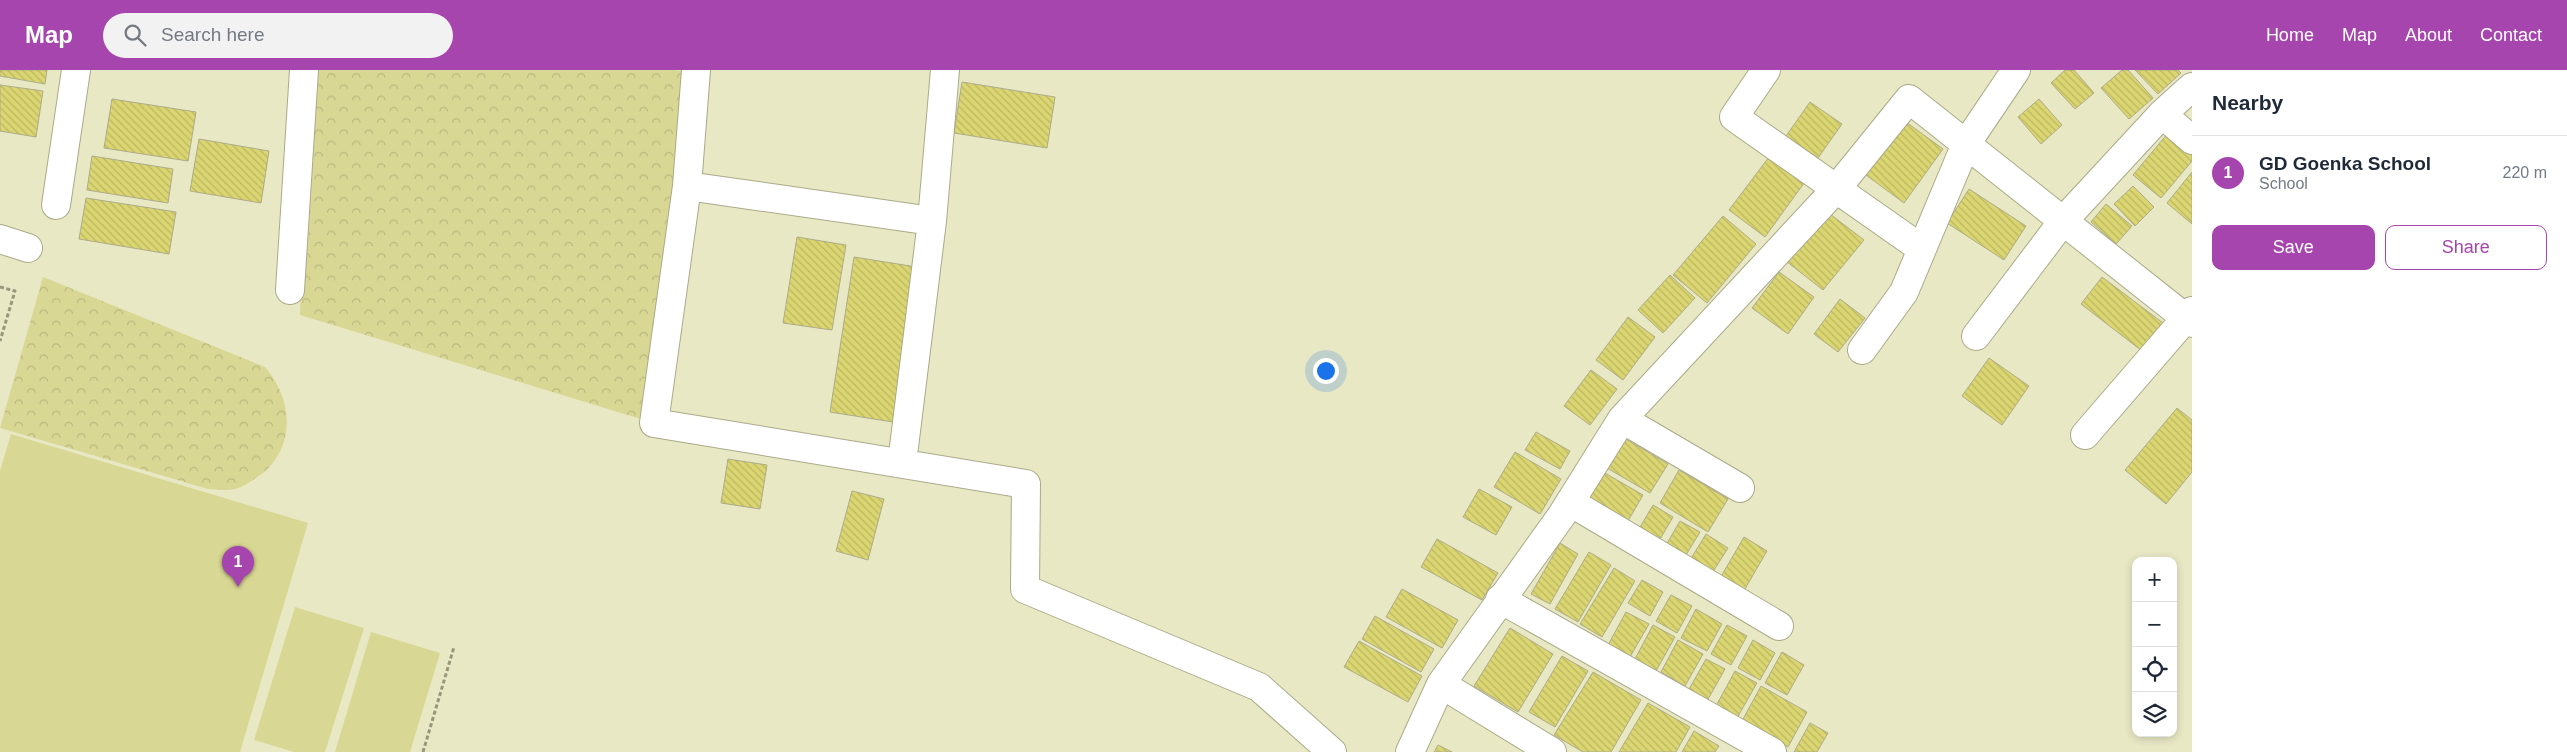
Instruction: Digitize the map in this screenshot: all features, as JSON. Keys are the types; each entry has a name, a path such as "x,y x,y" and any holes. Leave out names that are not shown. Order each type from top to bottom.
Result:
{"street":[{"path":"56,205 76,70"},
{"path":"290,290 304,70"},
{"path":"902,463 932,221 945,70"},
{"path":"1766,70 1734,117 1922,249"},
{"path":"1862,350 1904,292 1966,144 2016,70"},
{"path":"689,71 687,186 654,423 1026,484 1025,590 1259,687 1332,752"},
{"path":"1976,336 2063,221 2162,114 2192,87"},
{"path":"1410,752 1441,684 1570,502 1622,419 1837,188 1909,99 2063,221 2190,317 2085,435"},
{"path":"2162,114 2192,140"},
{"path":"687,186 932,221"},
{"path":"0,239 28,248"},
{"path":"1622,419 1740,488"},
{"path":"1570,502 1779,626"},
{"path":"1500,599 1772,752"},
{"path":"1441,684 1552,752"}],"path":[{"path":"0,287 15,291 0,341"},
{"path":"423,752 454,646"}],"green space":[{"path":"306,70 675,70 695,73 654,423 300,315"},
{"path":"43,277 265,367 281,393 287,422 281,450 273,463 262,474 238,488 229,490 208,489 0,428"},
{"path":"11,434 308,523 240,752 0,752 0,471"},
{"path":"295,607 364,628 325,752 294,752 254,740"},
{"path":"371,632 440,653 410,752 335,752"}],"building":[{"path":"0,70 47,70 45,84 0,76"},
{"path":"2065,70 2074,70 2094,93 2075,109 2051,83"},
{"path":"2122,70 2128,70 2153,98 2129,119 2101,88"},
{"path":"2135,70 2178,70 2181,73 2158,94"},
{"path":"962,82 1055,97 1047,148 954,133"},
{"path":"0,85 43,91 36,137 0,131"},
{"path":"112,99 196,112 188,161 104,148"},
{"path":"2039,99 2062,125 2041,144 2018,117"},
{"path":"1810,102 1842,124 1818,158 1786,136"},
{"path":"1906,122 1943,149 1904,203 1866,175"},
{"path":"2168,133 2192,154 2192,161 2161,198 2133,175"},
{"path":"199,139 269,151 261,203 190,191"},
{"path":"1772,153 1807,179 1765,237 1729,210"},
{"path":"92,156 173,169 168,203 87,190"},
{"path":"2192,172 2192,224 2167,203"},
{"path":"2133,186 2154,207 2135,226 2114,204"},
{"path":"1969,189 2026,226 2004,260 1947,223"},
{"path":"86,198 176,212 169,254 79,239"},
{"path":"2106,204 2132,226 2116,244 2091,222"},
{"path":"1826,211 1864,240 1823,290 1786,261"},
{"path":"1723,216 1756,244 1707,303 1673,275"},
{"path":"797,237 846,245 832,330 783,323"},
{"path":"854,257 923,268 899,423 830,412"},
{"path":"1779,272 1814,297 1788,334 1752,308"},
{"path":"1670,275 1695,298 1663,333 1638,310"},
{"path":"2102,277 2163,323 2142,351 2081,304"},
{"path":"1840,299 1865,318 1838,352 1814,334"},
{"path":"1628,317 1655,337 1623,380 1596,360"},
{"path":"1989,358 2029,386 2002,425 1962,396"},
{"path":"1591,370 1617,389 1590,425 1564,406"},
{"path":"2177,408 2192,420 2192,472 2166,504 2125,470"},
{"path":"1536,432 1570,451 1560,469 1525,450"},
{"path":"1624,438 1668,464 1650,493 1607,468"},
{"path":"1515,452 1561,479 1540,514 1494,487"},
{"path":"728,459 767,465 760,509 721,503"},
{"path":"1679,470 1728,499 1708,532 1660,503"},
{"path":"1603,472 1643,495 1624,528 1584,505"},
{"path":"1479,489 1512,507 1496,535 1463,517"},
{"path":"852,491 884,499 868,560 836,551"},
{"path":"1653,505 1673,517 1656,546 1636,534"},
{"path":"1680,521 1700,532 1681,563 1662,552"},
{"path":"1706,534 1728,548 1709,578 1687,565"},
{"path":"1744,537 1767,551 1742,594 1719,580"},
{"path":"1437,539 1498,573 1482,600 1421,567"},
{"path":"1560,543 1578,554 1550,604 1531,594"},
{"path":"1589,552 1611,565 1578,622 1555,609"},
{"path":"1614,568 1635,581 1602,637 1580,624"},
{"path":"1642,580 1663,592 1650,616 1628,603"},
{"path":"1402,589 1458,620 1442,648 1386,617"},
{"path":"1671,595 1692,606 1677,633 1656,621"},
{"path":"1696,609 1722,624 1707,651 1681,638"},
{"path":"1626,612 1649,624 1630,657 1608,645"},
{"path":"1375,616 1434,649 1421,672 1362,639"},
{"path":"1653,625 1675,637 1656,671 1635,659"},
{"path":"1727,625 1747,636 1731,665 1711,654"},
{"path":"1510,628 1553,654 1518,712 1474,686"},
{"path":"1678,640 1703,654 1685,686 1661,672"},
{"path":"1753,640 1775,653 1760,680 1738,668"},
{"path":"1359,641 1422,676 1408,702 1344,667"},
{"path":"1782,652 1804,665 1787,695 1765,683"},
{"path":"1562,656 1588,671 1555,727 1529,712"},
{"path":"1706,659 1725,669 1707,701 1688,691"},
{"path":"1735,671 1757,683 1737,718 1716,706"},
{"path":"1593,672 1641,700 1611,752 1583,752 1554,735"},
{"path":"1761,686 1807,712 1788,747 1742,721"},
{"path":"1648,703 1690,727 1676,752 1619,752"},
{"path":"1810,723 1828,733 1817,752 1794,752"},
{"path":"1694,731 1719,746 1715,752 1682,752"},
{"path":"1438,745 1452,752 1434,752"}],"place":[{"name":"GD Goenka School","path":"238,587"}]}
